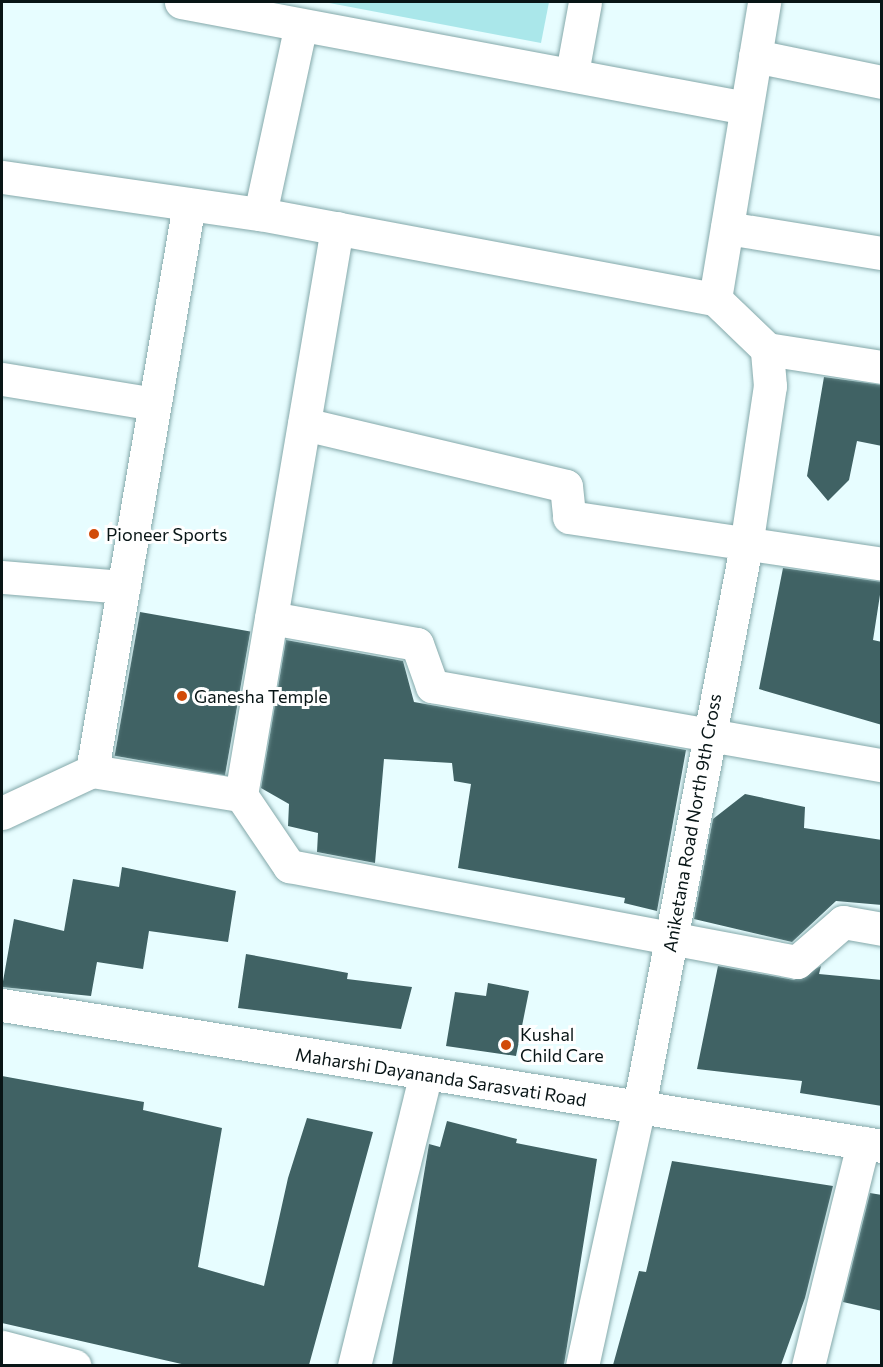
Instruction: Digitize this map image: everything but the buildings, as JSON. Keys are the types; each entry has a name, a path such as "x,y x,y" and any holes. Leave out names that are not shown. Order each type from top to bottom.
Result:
{"street":[{"path":"181,2 572,73 746,108"},
{"path":"572,73 585,2"},
{"path":"715,299 764,2"},
{"path":"260,214 301,25"},
{"path":"755,56 882,82"},
{"path":"2,177 260,214 715,299 767,349 882,367"},
{"path":"92,771 189,204"},
{"path":"338,228 241,795 289,866 671,936 797,962 843,922 882,929"},
{"path":"728,228 882,253"},
{"name":"Aniketana Road North 9th Cross","path":"582,1365 639,1107 708,734 746,546 770,386 767,349"},
{"path":"2,379 154,404"},
{"path":"304,424 566,486 569,517 746,546 882,564"},
{"path":"2,578 123,587"},
{"path":"271,618 417,644 432,686 882,765"},
{"path":"2,813 92,771 241,795"},
{"name":"Maharshi Dayananda Sarasvati Road","path":"2,1005 425,1076 639,1107 872,1145"},
{"path":"354,1365 425,1076"},
{"path":"808,1365 872,1145"},
{"path":"2,1347 75,1365"}],"shaded area":[{"path":"324,2 549,2 541,43"}],"place":[{"name":"Pioneer Sports","path":"94,534"},
{"name":"Ganesha Temple","path":"182,696"},
{"name":"Kushal Child Care","path":"506,1045"}]}
